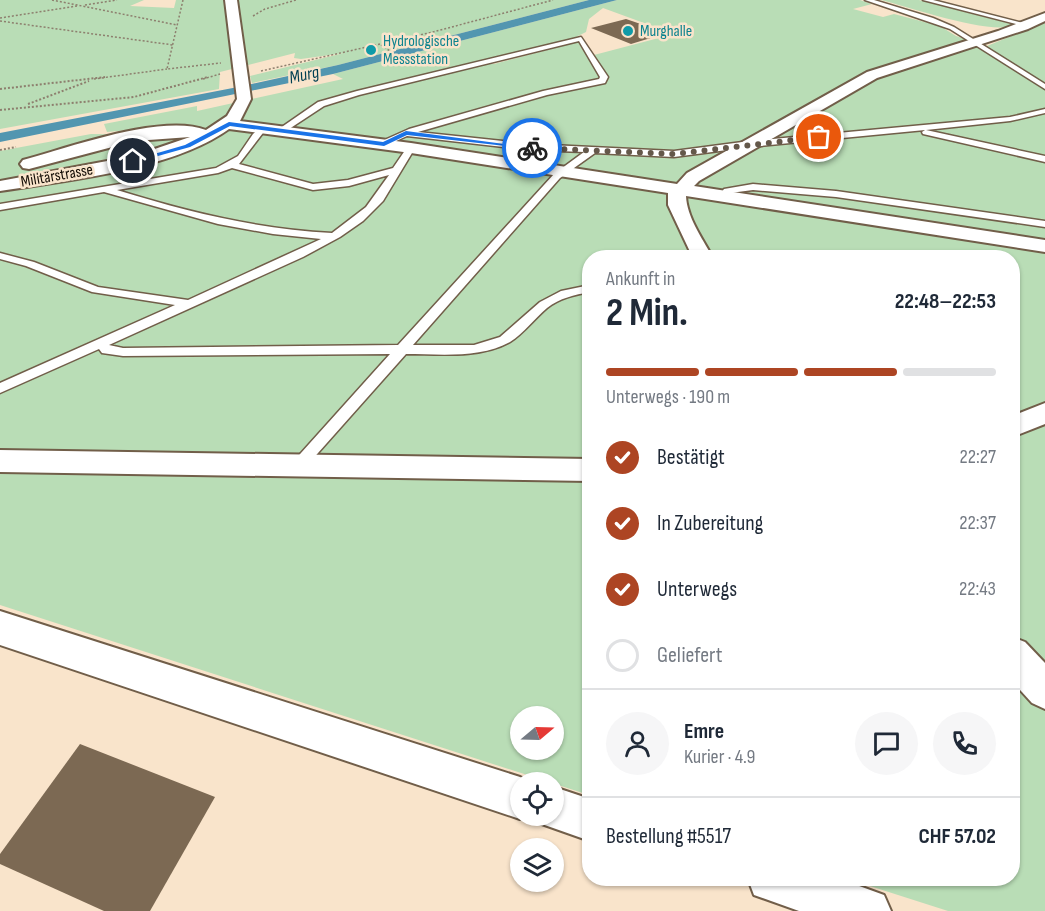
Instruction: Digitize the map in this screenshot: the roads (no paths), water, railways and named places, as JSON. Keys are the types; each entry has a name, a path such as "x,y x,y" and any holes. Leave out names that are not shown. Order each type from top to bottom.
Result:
{"street":[{"name":"Militärstrasse","path":"0,186 133,161 188,146 229,124 240,113 244,99 237,72 231,0"},
{"path":"699,250 677,205 677,195 693,177 872,75 903,62 975,43 1045,18"},
{"path":"229,124 384,144 408,140 562,172 1045,246"},
{"path":"0,170 46,160 122,137 190,131 211,135"},
{"path":"1020,424 1045,413"},
{"path":"0,461 582,470"},
{"path":"0,628 510,795"},
{"path":"1020,663 1045,690"},
{"path":"564,811 582,817"},
{"path":"791,886 868,911"}],"lane":[{"path":"868,0 931,19 952,28 1045,87"},
{"path":"926,0 1028,25"},
{"path":"0,388 191,304 334,237 370,210 387,188 408,140 546,93 594,85 602,81 604,77 581,39 357,93 321,104 280,131"},
{"path":"408,140 674,154 750,144 1010,119 1045,111"},
{"path":"0,207 218,170 233,165 244,157 262,129"},
{"path":"911,129 1045,159"},
{"path":"297,467 562,172 592,151"},
{"path":"233,165 313,187 350,183 396,170"},
{"path":"724,196 727,191 734,188 793,190 1045,224"},
{"path":"104,189 188,216 239,228 290,235 334,237"},
{"path":"0,256 30,264 96,290 191,304"},
{"path":"101,344 107,350 123,352 474,349 504,340 544,305 565,293 582,290"}],"water":[{"name":"Murg","path":"589,0 617,0 333,74 0,142 0,133 238,87 338,65"}],"place":[{"name":"Murghalle","path":"628,31"},
{"name":"Hydrologische Messstation","path":"371,50"}]}
